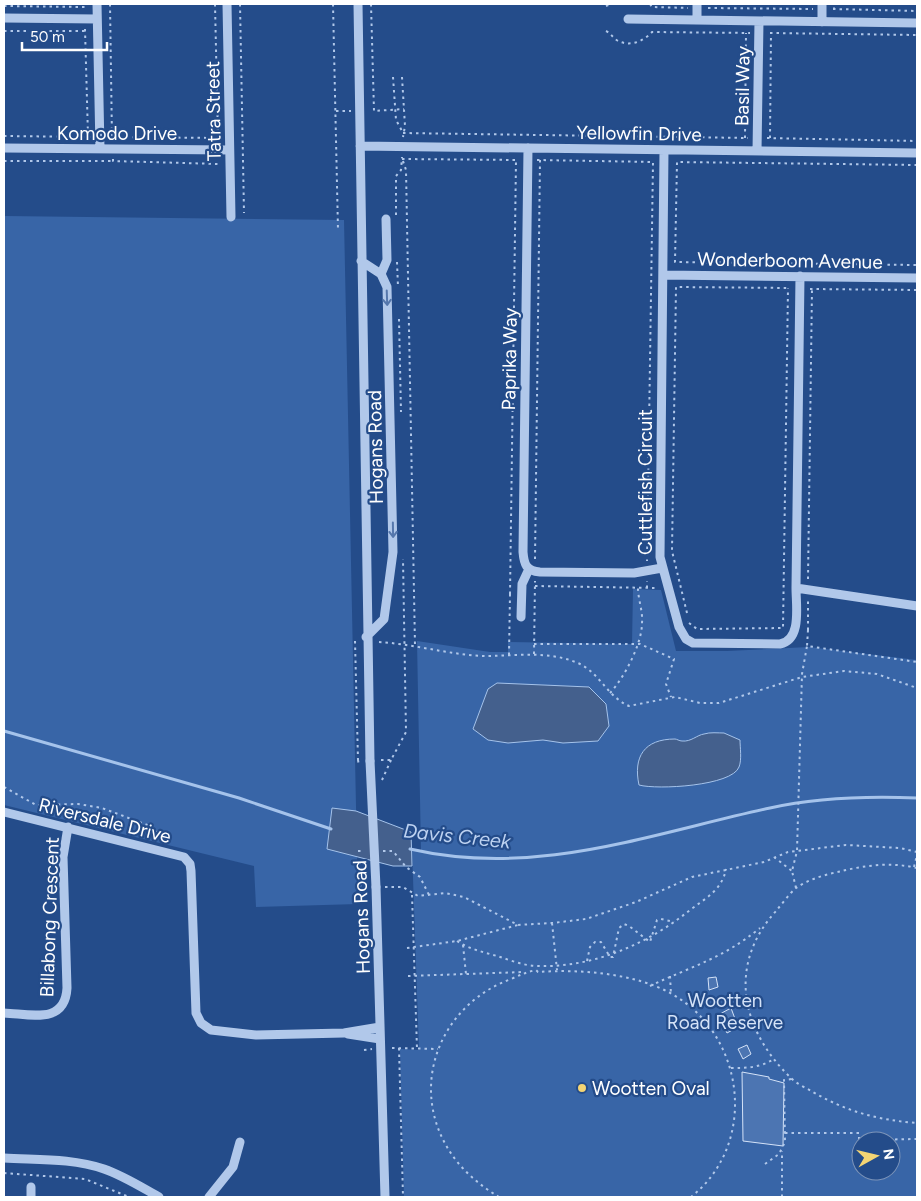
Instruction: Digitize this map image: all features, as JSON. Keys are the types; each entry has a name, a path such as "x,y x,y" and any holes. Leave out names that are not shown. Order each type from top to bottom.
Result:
{"street":[{"path":"97,4 100,149"},
{"name":"Tatra Street","path":"227,4 231,218"},
{"name":"Hogans Road","path":"358,4 366,637 370,761 381,887 380,1044 385,1197"},
{"path":"697,6 697,20"},
{"path":"822,6 822,22"},
{"path":"4,18 97,19"},
{"path":"628,19 917,23"},
{"name":"Basil Way","path":"757,151 759,21"},
{"name":"Yellowfin Drive","path":"360,146 917,153"},
{"name":"Komodo Drive","path":"4,148 230,150"},
{"name":"Paprika Way","path":"528,148 523,552 525,565 532,570"},
{"name":"Cuttlefish Circuit","path":"664,150 660,547 662,568 680,627 686,639 692,643 780,644 792,638 795,629"},
{"path":"361,261 381,274 387,260 386,219"},
{"name":"Hogans Road","path":"366,637 384,619 393,552 387,292 386,282 381,274"},
{"name":"Wonderboom Avenue","path":"663,275 917,278"},
{"path":"795,629 800,276"},
{"path":"521,617 522,584 532,570 648,572 662,568"},
{"path":"796,588 917,606"},
{"name":"Riversdale Drive","path":"4,812 179,855 190,864 196,1007 198,1018 205,1027 215,1031 256,1036 344,1033 380,1027"},
{"name":"Billabong Crescent","path":"4,1013 51,1014 60,1009 65,1002 67,988 63,848 68,827"},
{"name":"Riversdale Drive","path":"344,1033 380,1044"},
{"path":"209,1197 233,1167 240,1142"},
{"path":"4,1158 66,1161 92,1166 124,1177 159,1197"},
{"path":"31,1188 31,1197"}],"path":[{"path":"110,4 113,162"},
{"path":"215,4 218,150"},
{"path":"240,4 244,213"},
{"path":"333,4 338,230"},
{"path":"371,4 374,111 404,109"},
{"path":"606,6 611,4"},
{"path":"650,4 652,7 697,6 710,8 810,9 822,6 834,10 917,11"},
{"path":"810,4 810,9"},
{"path":"834,4 834,10"},
{"path":"4,6 85,7"},
{"path":"85,19 88,137"},
{"path":"4,31 86,31"},
{"path":"745,138 746,33"},
{"path":"770,138 771,33"},
{"path":"402,77 404,109 402,133"},
{"path":"393,78 396,120 402,133"},
{"path":"402,133 917,141"},
{"path":"415,646 406,170 402,159 652,162 648,572"},
{"path":"510,594 516,160"},
{"path":"534,654 535,586 532,570 540,160"},
{"path":"4,161 219,162 219,171"},
{"path":"917,165 677,162 676,262 917,266"},
{"path":"808,630 783,628 697,628 689,623 672,551 676,287 917,290"},
{"path":"783,628 788,288"},
{"path":"796,888 792,871 797,851 802,677 808,646 812,288"},
{"path":"535,586 647,588"},
{"path":"610,693 630,663 638,645 642,625 638,588"},
{"path":"355,641 358,760"},
{"path":"379,642 484,656 534,654 560,658 581,665 621,703 629,706 671,698 700,702 719,702 802,677 844,671 877,674 917,688"},
{"path":"392,760 406,732 404,644"},
{"path":"534,644 640,644 674,659 666,684 671,698"},
{"path":"808,646 917,662"},
{"path":"4,787 43,806 78,804 102,808 150,826 166,839 166,844"},
{"path":"407,948 457,941 518,925 586,919 636,902 692,877 797,851 846,845 900,848 917,853 914,867"},
{"path":"358,851 367,851"},
{"path":"376,851 393,852 406,867 420,877 429,895"},
{"path":"774,857 792,871"},
{"path":"650,986 670,976 704,964 736,946 761,927 796,888 825,875 858,867 886,865 917,868"},
{"path":"457,941 536,966 587,961 646,939 674,922 720,888 726,869"},
{"path":"381,887 403,887 412,895 444,894 464,897 518,925"},
{"path":"412,895 412,948 417,1049"},
{"path":"615,952 619,928 622,925 629,926 650,942 659,919 674,922"},
{"path":"552,923 557,971"},
{"path":"761,927 751,947 746,970 745,991 757,1033 767,1052 792,1079 851,1112 885,1120 917,1123"},
{"path":"587,961 590,947 595,942 603,944 609,954"},
{"path":"463,944 466,974"},
{"path":"408,976 526,972 536,970 538,972 595,972 650,986 672,994 691,1008 707,1025 721,1045 730,1068 736,1099 733,1134 722,1161 704,1186 691,1197"},
{"path":"499,1197 462,1167 448,1149 438,1128 431,1090 438,1049 452,1022 475,997 526,972"},
{"path":"670,976 672,994"},
{"path":"364,1050 380,1044 399,1048 438,1049"},
{"path":"399,1048 403,1197"},
{"path":"730,1068 763,1066 774,1059"},
{"path":"764,1164 779,1154 786,1142 784,1080 792,1079"},
{"path":"785,1133 859,1133 859,1140 917,1139"},
{"path":"782,1148 782,1197"},
{"path":"4,1173 85,1179 108,1186 130,1197"}],"green space":[{"path":"4,216 344,220 358,904 256,907 254,866 4,805"},
{"name":"Wootten Road Reserve","path":"633,589 661,590 676,651 727,651 809,647 917,660 917,1197 404,1197 400,1049 419,1050 412,849 421,851 417,641 490,652 508,652 508,642 632,644"}],"shaded area":[{"path":"497,683 589,687 606,704 609,726 598,741 563,743 543,740 508,743 488,740 473,729 488,689"},
{"path":"706,733 724,733 740,740 740,764 733,773 723,779 693,785 661,787 639,785 638,766 643,752 648,746 664,740 675,739 685,741"},
{"path":"332,808 356,811 411,832 412,866 393,866 327,849"}],"building":[{"path":"716,977 718,987 709,990 708,978"},
{"path":"731,1008 738,1027 727,1033 718,1015"},
{"path":"747,1045 751,1054 743,1059 738,1049"},
{"path":"742,1072 769,1077 769,1079 784,1083 783,1146 743,1141"}],"waterway":[{"name":"Davis Creek","path":"4,731 239,798 331,829"},
{"name":"Davis Creek","path":"410,849 457,857 547,856 636,840 788,804 844,798 917,798"}],"place":[{"name":"Wootten Oval","path":"582,1088"}]}
